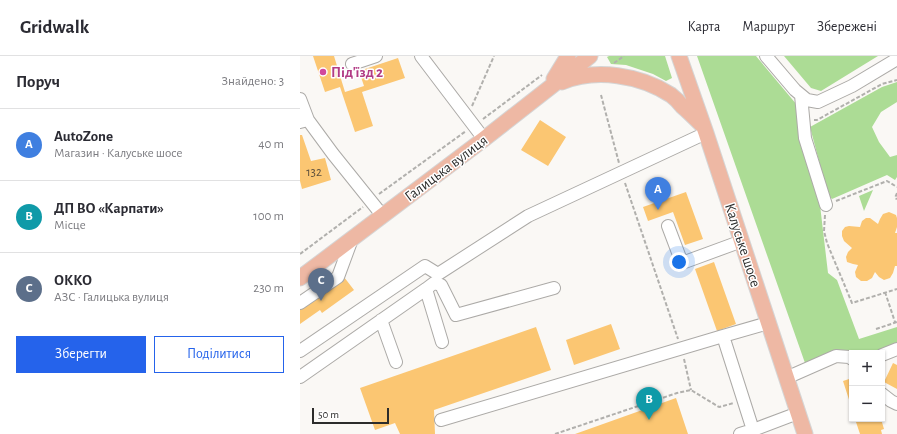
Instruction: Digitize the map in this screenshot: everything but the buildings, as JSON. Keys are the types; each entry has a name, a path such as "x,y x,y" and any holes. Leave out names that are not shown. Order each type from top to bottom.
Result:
{"main road":[{"path":"550,87 568,56"},
{"name":"Галицька вулиця","path":"300,278 484,139 590,56"},
{"name":"Калуське шосе","path":"679,56 705,130 805,434"},
{"path":"550,87 571,78 607,75 630,78 652,84 672,96 705,130"}],"street":[{"path":"352,64 376,56"},
{"path":"421,56 484,139"},
{"path":"766,56 794,90 807,100 818,102 852,86 897,59"},
{"path":"801,95 805,138 826,206"},
{"path":"300,99 304,121 333,154 382,215"},
{"path":"300,377 528,216 621,173 705,130"},
{"path":"668,226 682,263 742,241"},
{"path":"300,303 338,277 352,239"},
{"path":"300,351 425,266 433,282 442,342"},
{"path":"433,282 441,285 456,315 554,288"},
{"path":"382,320 396,362"},
{"path":"441,420 768,322"},
{"path":"723,336 753,430"},
{"path":"885,354 897,349"},
{"path":"786,378 836,356 849,357"},
{"path":"885,396 897,404"},
{"path":"740,434 798,414"}],"path":[{"path":"471,121 494,56"},
{"path":"300,254 371,201 471,121 545,72"},
{"path":"803,121 817,120 882,84 897,80"},
{"path":"601,95 621,173 681,348 691,390"},
{"path":"897,187 887,181 826,206 824,231 827,243 852,303 897,288"},
{"path":"897,193 894,198 897,199"},
{"path":"876,329 896,322 886,292"},
{"path":"893,314 897,313"},
{"path":"555,434 677,393 691,390 719,406 743,400"}],"green space":[{"path":"665,56 672,78 666,81 653,74 626,65 611,64 607,57"},
{"path":"697,56 756,56 797,105 820,205 828,273 837,280 859,339 897,327 897,343 878,350 849,350 849,352 831,352 805,363"},
{"path":"784,56 878,56 821,91 811,88"},
{"path":"897,82 897,102 881,112 872,127 879,142 890,157 897,155 897,177 895,180 887,175 832,199 828,195 810,127 882,87"},
{"path":"873,190 864,211 859,196"}],"place":[{"name":"Під'їзд 2","path":"323,72"},
{"name":"AutoZone","path":"658,210"},
{"name":"ОККО","path":"321,301"},
{"name":"ДП ВО «Карпати»","path":"649,420"}]}
